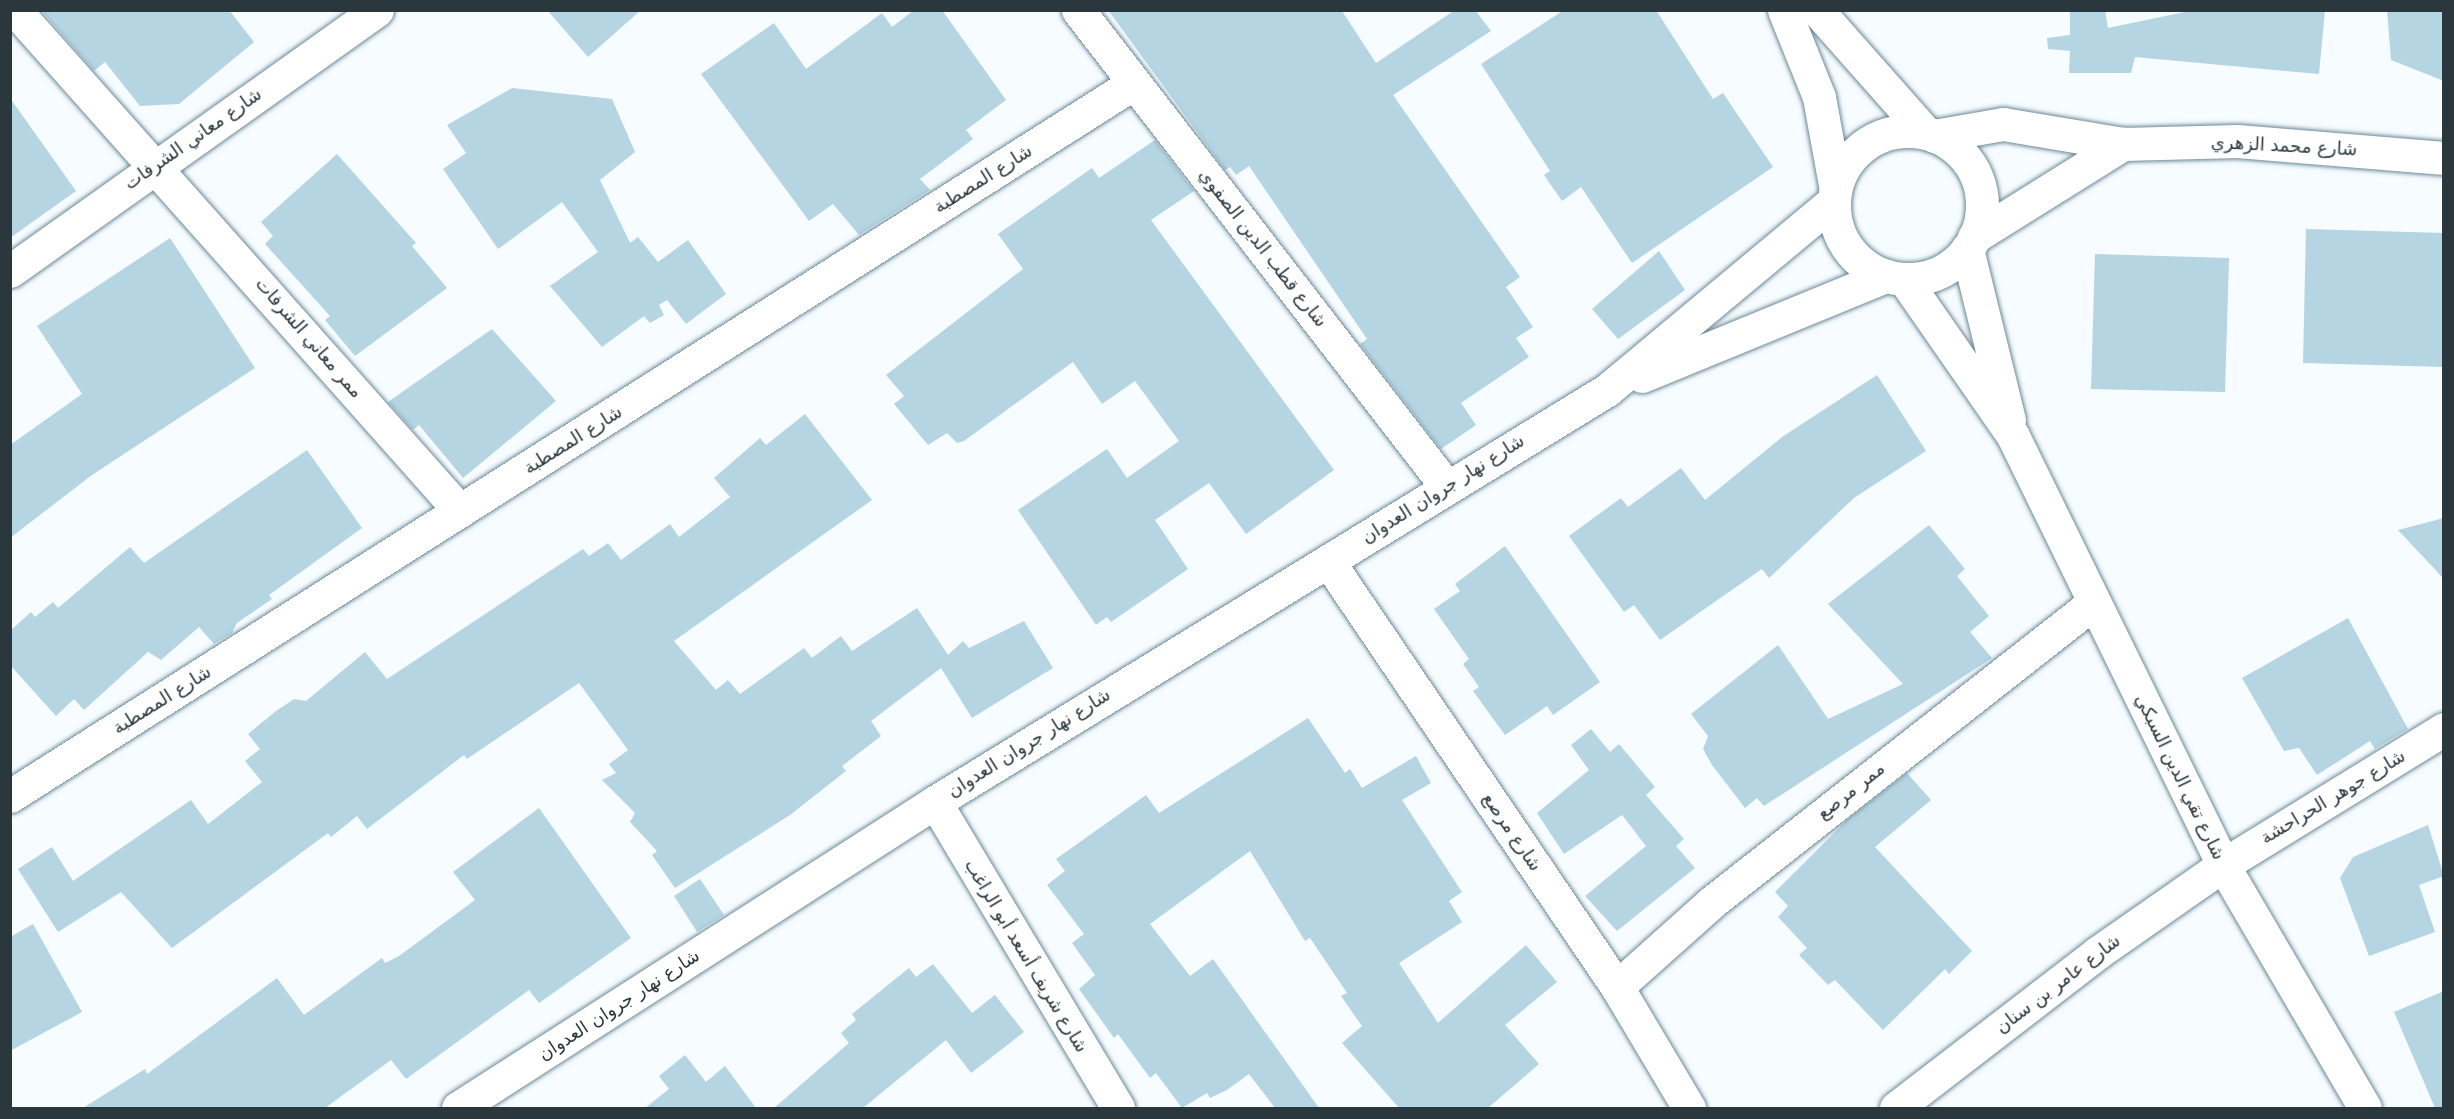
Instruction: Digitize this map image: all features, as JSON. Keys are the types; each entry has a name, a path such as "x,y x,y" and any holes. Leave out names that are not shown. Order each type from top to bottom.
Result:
{"street":[{"name":"ممر معاني الشرفات","path":"15,10 157,164 460,511"},
{"name":"شارع معاني الشرفات","path":"10,271 157,164 378,10"},
{"name":"شارع قطب الدين الصفوي","path":"1078,10 1446,486"},
{"path":"1784,10 1819,97 1834,194 1847,248 1895,278 1949,266 1970,243 2123,144"},
{"path":"1816,10 1930,134 1967,160 1977,177 1981,218 1970,243"},
{"name":"شارع المصطبة","path":"10,796 1134,83"},
{"name":"شارع محمد الزهري","path":"1930,134 2003,124 2123,144 2237,141 2444,158"},
{"path":"1834,194 1849,159 1871,141 1898,131 1930,134"},
{"name":"شارع نهار جروان العدوان","path":"1607,390 1834,194"},
{"name":"شارع تقي الدين السبكي","path":"1970,243 2013,436"},
{"name":"شارع نهار جروان العدوان","path":"458,1108 935,802 1446,486 1607,390 1895,278"},
{"name":"شارع تقي الدين السبكي","path":"1895,278 2013,436 2223,865 2365,1108"},
{"name":"شارع مرصع","path":"1328,561 1617,987 1689,1108"},
{"name":"ممر مرصع","path":"1617,987 1712,902 2093,603"},
{"name":"شارع جوهر الحراحشة","path":"2223,865 2444,729"},
{"name":"شارع شريف أسعد أبو الراغب","path":"935,802 1118,1108"},
{"name":"شارع عامر بن سنان","path":"1896,1108 2097,952 2223,865"}],"building":[{"path":"41,10 229,10 254,42 179,104 140,106 105,62 94,71"},
{"path":"547,10 641,10 588,57"},
{"path":"914,10 942,10 1006,100 966,130 973,139 920,179 930,190 859,235 833,204 809,221 701,74 774,23 806,69 882,13 892,27"},
{"path":"1108,10 1342,11 1376,63 1455,10 1475,10 1491,31 1393,95 1520,277 1506,287 1533,327 1516,338 1529,357 1461,403 1476,425 1441,449 1360,344 1367,339 1249,166 1236,175 1230,167 1225,170"},
{"path":"1564,10 1656,10 1713,99 1723,93 1773,167 1632,263 1581,187 1562,201 1544,175 1550,171 1481,64"},
{"path":"2070,10 2105,10 2108,28 2194,10 2325,10 2319,74 2135,57 2131,73 2069,73 2070,51 2048,49 2047,38 2070,35"},
{"path":"2387,10 2444,10 2444,81 2391,60"},
{"path":"512,88 612,99 635,152 600,180 630,243 638,237 658,262 688,240 726,294 686,324 667,300 659,305 664,315 650,323 644,316 602,347 550,286 598,252 562,202 498,249 443,169 466,153 447,125"},
{"path":"10,98 76,191 10,238"},
{"path":"1155,140 1194,191 1151,220 1334,470 1246,534 1209,483 1155,520 1188,569 1111,622 1107,617 1096,625 1018,510 1107,449 1127,478 1179,441 1135,381 1102,404 1073,362 964,441 957,443 947,433 928,445 894,404 904,396 886,375 1023,269 998,234 1092,168 1099,178"},
{"path":"337,154 416,243 412,246 447,288 355,356 325,320 330,316 265,244 273,236 261,222"},
{"path":"2306,229 2444,233 2444,367 2303,363"},
{"path":"170,238 255,368 92,475 10,538 10,445 82,394 37,326"},
{"path":"1659,251 1685,290 1618,339 1592,309"},
{"path":"2095,254 2229,258 2225,392 2091,389"},
{"path":"492,329 556,401 463,478 419,425 413,430 388,402"},
{"path":"1877,375 1926,451 1854,498 1769,578 1762,569 1660,640 1634,605 1624,612 1569,536 1621,498 1628,507 1681,468 1705,500 1782,437"},
{"path":"805,414 872,500 674,641 716,690 728,680 740,694 804,648 812,658 841,636 852,651 917,608 948,655 963,641 969,648 1024,621 1053,668 972,718 941,668 871,721 881,736 842,766 846,771 790,815 675,888 652,855 657,851 630,822 635,813 602,780 616,773 609,764 628,750 579,683 467,759 464,755 367,829 357,816 331,837 328,833 172,948 121,892 58,932 18,869 52,847 73,881 191,800 208,824 262,782 245,761 260,749 248,734 276,711 294,699 306,701 365,652 387,679 583,549 589,556 608,543 621,560 670,524 679,537 730,497 714,478 760,438 766,445"},
{"path":"307,450 362,528 269,595 272,599 237,623 232,633 214,644 199,627 161,660 148,652 84,710 74,699 56,716 10,665 10,631 31,612 35,617 53,602 58,608 130,547 144,563"},
{"path":"2444,518 2444,579 2398,530"},
{"path":"1929,525 1965,569 1957,576 1989,616 1970,632 1992,658 1764,806 1757,798 1745,808 1712,765 1703,749 1708,736 1691,714 1778,645 1828,719 1903,684 1828,604"},
{"path":"1505,546 1600,682 1553,715 1547,706 1505,735 1473,691 1479,687 1463,664 1469,659 1434,609 1460,591 1455,584"},
{"path":"2348,618 2408,729 2375,749 2370,741 2317,775 2299,748 2284,751 2242,678"},
{"path":"1308,718 1345,773 1350,769 1362,788 1416,756 1431,783 1402,800 1462,892 1449,901 1462,922 1399,963 1438,1023 1526,945 1557,982 1505,1025 1539,1064 1488,1108 1399,1108 1342,1043 1362,1026 1341,996 1347,993 1310,938 1305,941 1250,851 1150,924 1190,976 1213,959 1319,1108 1275,1108 1249,1074 1227,1090 1210,1098 1207,1093 1182,1108 1156,1073 1150,1078 1118,1034 1114,1038 1079,989 1095,975 1072,943 1084,934 1047,885 1065,871 1056,859 1146,795 1159,813"},
{"path":"1591,729 1610,752 1619,744 1655,787 1646,795 1684,839 1676,846 1695,868 1617,931 1585,896 1646,846 1622,815 1564,854 1537,813 1589,770 1571,745"},
{"path":"1907,773 1931,800 1875,847 1972,951 1949,974 1945,969 1883,1030 1835,980 1828,985 1799,955 1807,948 1778,917 1788,906 1775,892 1848,819"},
{"path":"539,808 631,938 539,1003 529,990 406,1079 391,1060 325,1108 83,1108 145,1069 147,1074 277,978 304,1015 382,958 385,963 399,956 475,900 453,872"},
{"path":"2428,825 2444,876 2419,885 2435,932 2369,956 2340,878 2353,857"},
{"path":"700,879 724,915 697,932 674,896"},
{"path":"33,924 82,1012 10,1051 10,937"},
{"path":"933,964 972,1013 995,995 1024,1032 971,1073 946,1040 863,1108 774,1108 849,1043 841,1033 856,1020 852,1014 909,968 916,977"},
{"path":"2444,991 2444,1108 2435,1108 2394,1012"},
{"path":"685,1055 706,1082 725,1066 756,1108 645,1108 669,1089 659,1076"}]}
